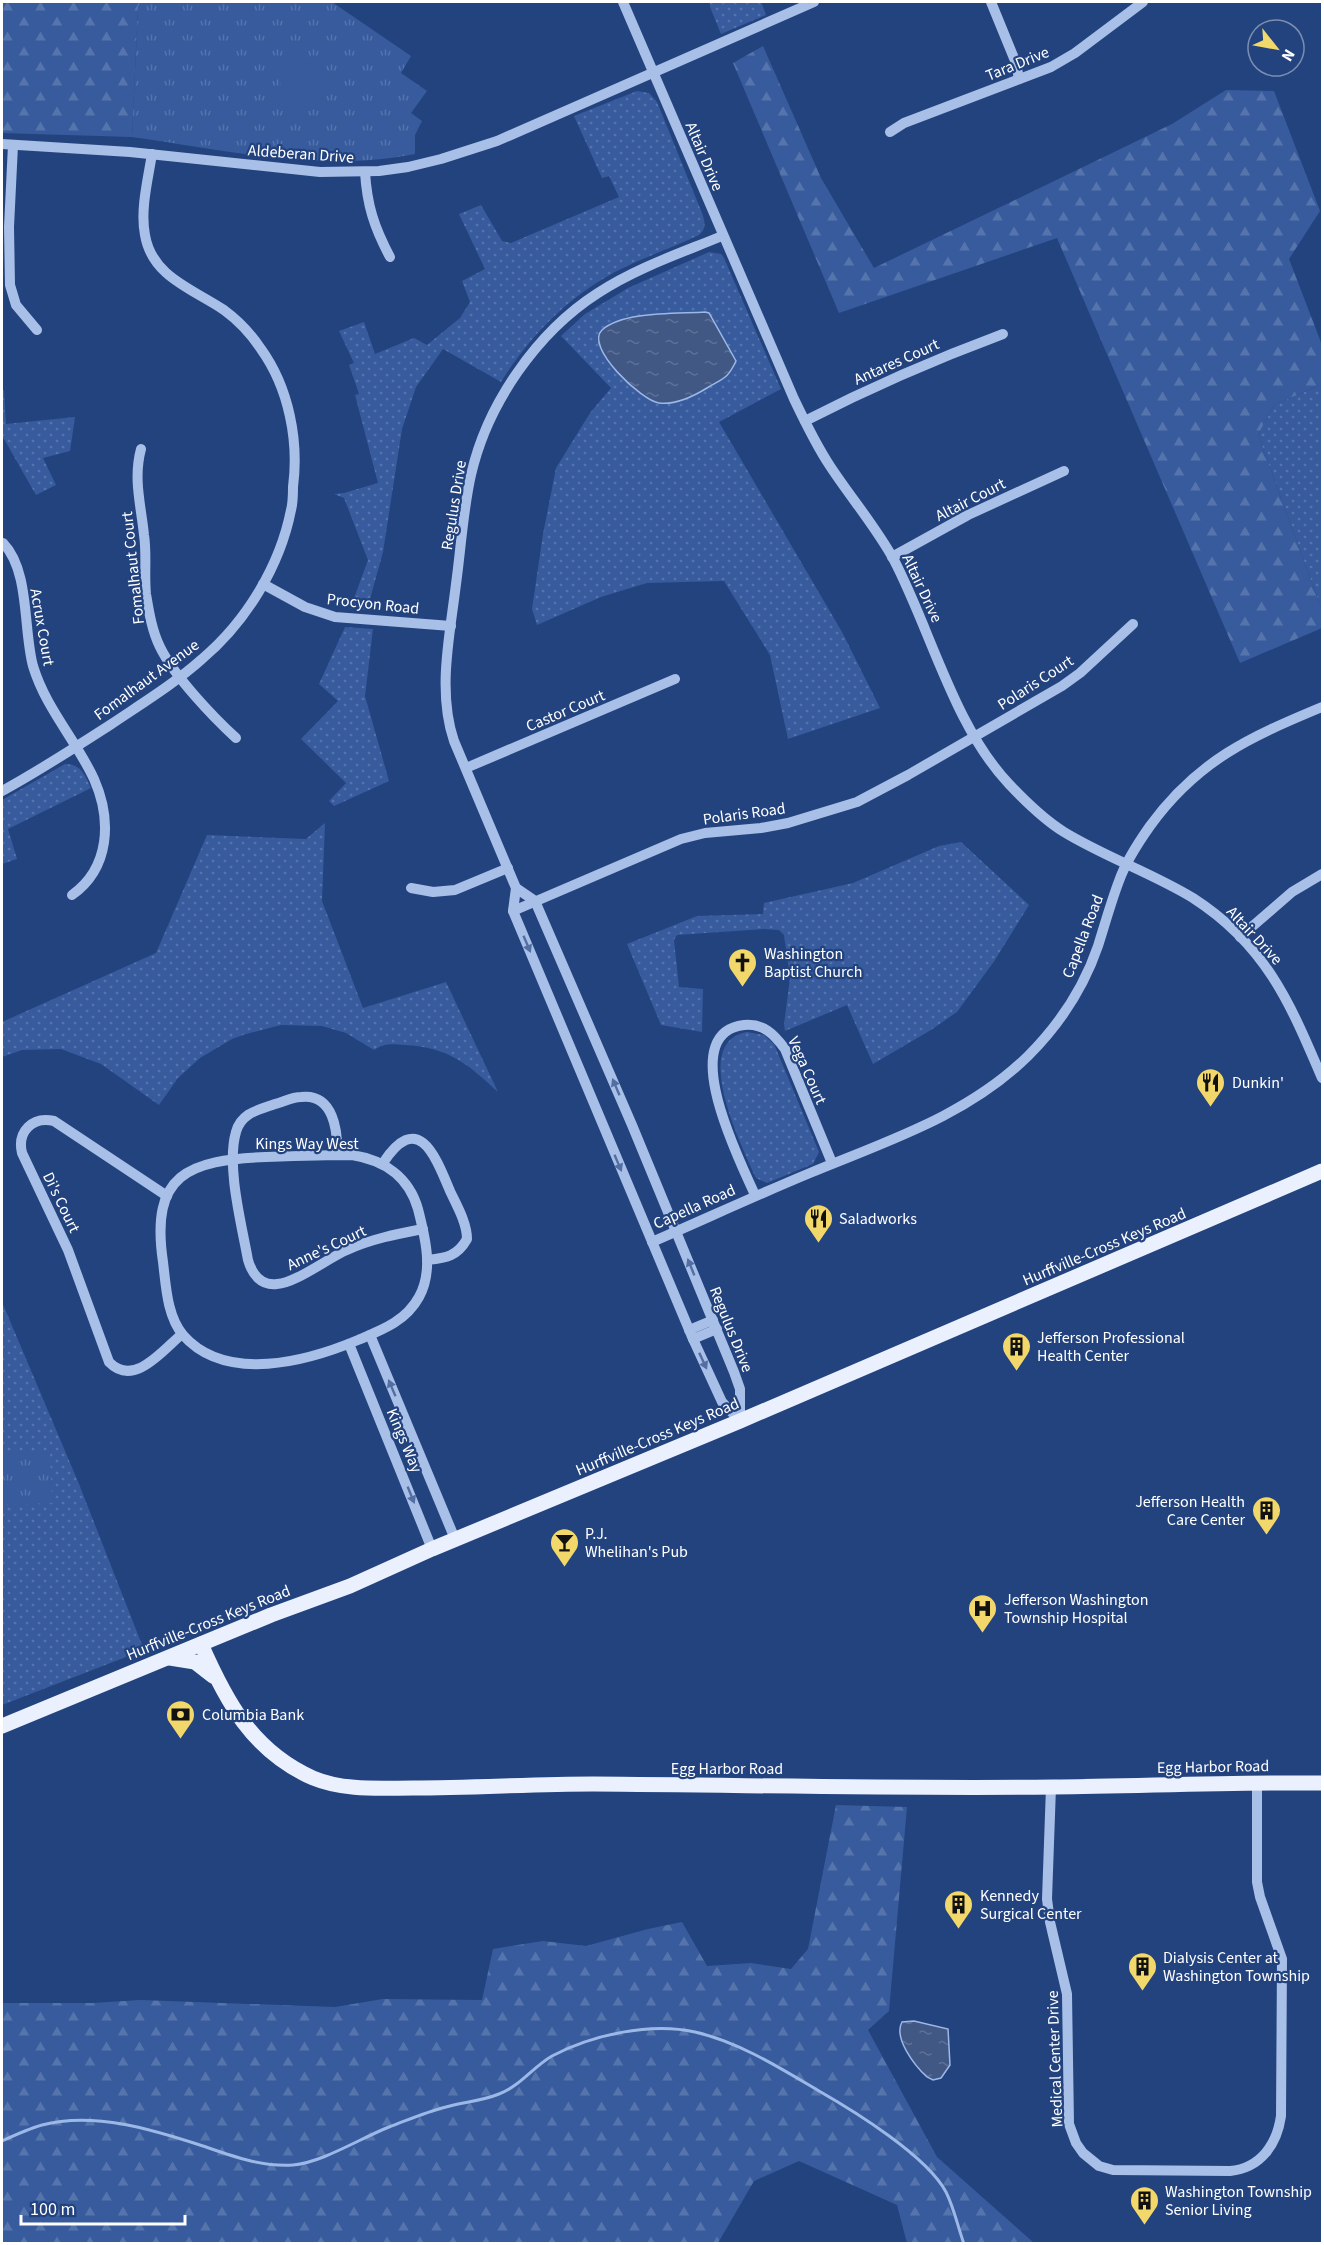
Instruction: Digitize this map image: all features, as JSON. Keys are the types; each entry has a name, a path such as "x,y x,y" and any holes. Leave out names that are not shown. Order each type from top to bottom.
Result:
{"main road":[{"name":"Hurffville-Cross Keys Road","path":"2,1726 271,1615 350,1586 455,1539 1323,1171"},
{"name":"Egg Harbor Road","path":"201,1644 223,1692 252,1734 275,1755 311,1777 334,1785 448,1788 590,1784 1051,1787 1257,1782 1323,1783"},
{"path":"167,1657 195,1662 211,1675 223,1692"}],"street":[{"name":"Altair Drive","path":"622,2 722,236 805,421 830,466 892,557 975,737 1001,776 1038,813 1073,837 1191,898 1240,937 1281,988 1323,1078"},
{"name":"Aldeberan Drive","path":"7,144 152,154 295,171 365,172 427,163 475,149 814,2"},
{"path":"991,2 1016,63 1019,79"},
{"name":"Tara Drive","path":"890,132 904,123 1050,68 1143,2"},
{"path":"7,144 10,285 16,305 38,330"},
{"name":"Fomalhaut Avenue","path":"2,791 75,747 204,658 230,630 263,584 275,561 292,509 296,474 295,453 285,399 266,356 243,326 222,309 171,278 155,261 145,236 144,224 152,154"},
{"path":"365,172 367,199 381,241 390,257"},
{"name":"Regulus Drive","path":"513,910 516,888 454,741 446,710 446,679 451,626 471,475 485,433 517,374 529,357 556,328 599,292 632,274 722,236"},
{"name":"Antares Court","path":"805,421 874,385 1003,334"},
{"name":"Fomalhaut Court","path":"141,449 136,477 145,541 145,576 149,610 159,645 180,676 218,721 236,738"},
{"name":"Altair Court","path":"892,557 968,515 1064,471"},
{"name":"Acrux Court","path":"3,543 15,560 19,574 30,649 38,679 49,705 95,781 103,810 106,839 102,854 89,880 72,895"},
{"name":"Procyon Road","path":"263,584 305,607 335,617 451,626"},
{"name":"Polaris Court","path":"975,737 1062,686 1080,673 1133,624"},
{"name":"Castor Court","path":"466,768 675,679"},
{"name":"Capella Road","path":"652,1242 754,1196 901,1136 952,1112 992,1087 1028,1056 1055,1024 1085,977 1126,864 1166,805 1210,763 1250,738 1323,707"},
{"name":"Polaris Road","path":"513,910 687,837 715,831 775,825 844,807 891,785 975,737"},
{"path":"411,888 433,892 455,890 508,868"},
{"path":"1240,937 1292,892 1323,874"},
{"path":"516,888 535,902"},
{"name":"Regulus Drive","path":"535,902 715,1324 740,1389 740,1420"},
{"path":"513,910 691,1334 722,1402 740,1420"},
{"name":"Vega Court","path":"754,1196 723,1120 715,1088 712,1059 714,1048 720,1038 731,1029 753,1024 765,1028 776,1036 785,1048 832,1164"},
{"path":"234,1158 236,1130 245,1117 256,1110 301,1096 322,1104 333,1116 338,1136 337,1155"},
{"name":"Di's Court","path":"167,1196 54,1121 38,1120 21,1136 22,1153 68,1250 109,1362 118,1370 135,1371 142,1368 182,1334"},
{"path":"167,1196 160,1215 159,1236 169,1303 182,1334 214,1356 258,1364 279,1364 302,1360 370,1335 393,1324 410,1310 419,1297 426,1280 427,1260 423,1229 410,1192 399,1176 383,1163 395,1145 411,1139 423,1143 436,1156 464,1223 466,1239 458,1252 450,1257 427,1260"},
{"name":"Kings Way West","path":"167,1196 178,1180 193,1168 234,1158 337,1155 364,1157 383,1163"},
{"name":"Anne's Court","path":"234,1158 236,1193 248,1260 254,1275 263,1282 277,1284 286,1282 358,1245 423,1229"},
{"path":"691,1334 715,1324"},
{"name":"Kings Way","path":"370,1335 455,1539"},
{"name":"Kings Way","path":"349,1344 432,1549"},
{"name":"Medical Center Drive","path":"1051,1787 1047,1899 1050,1922 1067,1994 1068,2113 1076,2143 1090,2160 1099,2166 1113,2170 1230,2171 1249,2166 1262,2157 1277,2134 1281,2116 1282,1959 1257,1882 1257,1782"}],"green space":[{"path":"2,2 141,2 138,7 132,137 2,133"},
{"path":"141,2 332,2 411,56 401,73 427,91 411,113 422,121 415,135 415,154 345,161 274,158 132,137 138,7"},
{"path":"710,2 761,2 766,15 721,34"},
{"path":"763,46 821,178 874,268 1172,124 1226,90 1274,91 1320,211 1289,259 1322,345 1322,384 1274,405 1258,435 1322,610 1322,628 1240,663 1057,238 839,313 733,63"},
{"path":"301,61 327,70 326,107 321,110 292,103 281,94 280,86 289,64"},
{"path":"637,91 649,93 657,102 702,213 703,230 699,235 615,272 581,293 537,334 501,382 443,349 416,387 402,429 383,552 367,610 350,609 368,560 344,498 334,494 378,483 355,395 359,394 349,365 354,363 339,331 364,322 375,354 414,338 427,345 460,318 470,302 462,281 485,269 459,214 481,205 502,241 511,243 619,197 609,176 602,178 574,116"},
{"path":"709,252 721,254 724,258 781,389 719,422 842,632 880,708 788,739 770,655 724,581 647,583 601,597 537,625 532,609 556,468 590,413 611,388 561,336 585,314 628,288"},
{"path":"1322,384 1322,610 1258,435 1274,405"},
{"path":"2,390 4,390 6,424 75,417 70,451 43,458 56,485 36,495 2,439"},
{"path":"345,627 373,629 365,696 389,781 334,806 329,801 346,783 301,739 338,701 319,684"},
{"path":"65,764 79,768 91,788 8,829 17,859 2,864 2,800"},
{"path":"325,823 322,901 363,1008 446,982 498,1092 467,1065 445,1053 420,1046 396,1044 385,1045 374,1050 346,1033 322,1026 281,1025 232,1039 200,1058 178,1078 159,1105 101,1064 61,1049 22,1050 2,1057 2,1022 156,953 207,835 306,839"},
{"path":"961,842 1029,905 995,960 957,1012 931,1030 873,1064 847,1005 785,1031 790,978 784,935 779,930 764,929 677,935 674,940 679,987 703,989 702,1032 661,1025 627,944 697,916 763,914 764,903 853,883 939,846"},
{"path":"747,1032 764,1035 774,1044 819,1152 813,1164 767,1183 756,1178 739,1141 724,1096 721,1073 722,1054 730,1040"},
{"path":"2,1302 79,1484 144,1650 2,1705"},
{"path":"50,1452 52,1503 2,1505 2,1453"},
{"path":"836,1805 907,1807 889,2011 868,2030 937,2157 1034,2243 907,2243 897,2205 799,2161 754,2181 718,2243 2,2243 2,2003 93,2003 140,2000 335,2007 383,1999 482,2000 493,1949 543,1941 586,1946 682,1922 707,1966 751,1963 791,1969 808,1949"}],"water":[{"path":"709,313 736,361 724,378 684,399 671,403 651,400 617,372 601,348 599,338 602,330 623,319"},
{"path":"914,2021 948,2029 950,2065 941,2078 933,2080 927,2077 911,2059 903,2044 900,2036 902,2022"}],"waterway":[{"path":"2,2141 27,2130 62,2121 103,2121 164,2134 258,2163 293,2165 316,2160 424,2114 507,2091 552,2056 585,2042 622,2032 678,2029 711,2036 759,2057 870,2122 907,2149 937,2178 946,2192 964,2244"}],"place":[{"name":"Washington Baptist Church","path":"743,988"},
{"name":"Dunkin'","path":"1211,1108"},
{"name":"Saladworks","path":"818,1244"},
{"name":"Jefferson Professional Health Center","path":"1016,1372"},
{"name":"Jefferson Health Care Center","path":"1266,1536"},
{"name":"P.J. Whelihan's Pub","path":"564,1568"},
{"name":"Jefferson Washington Township Hospital","path":"983,1634"},
{"name":"Columbia Bank","path":"181,1740"},
{"name":"Kennedy Surgical Center","path":"959,1930"},
{"name":"Dialysis Center at Washington Township","path":"1142,1992"},
{"name":"Washington Township Senior Living","path":"1144,2226"}]}
